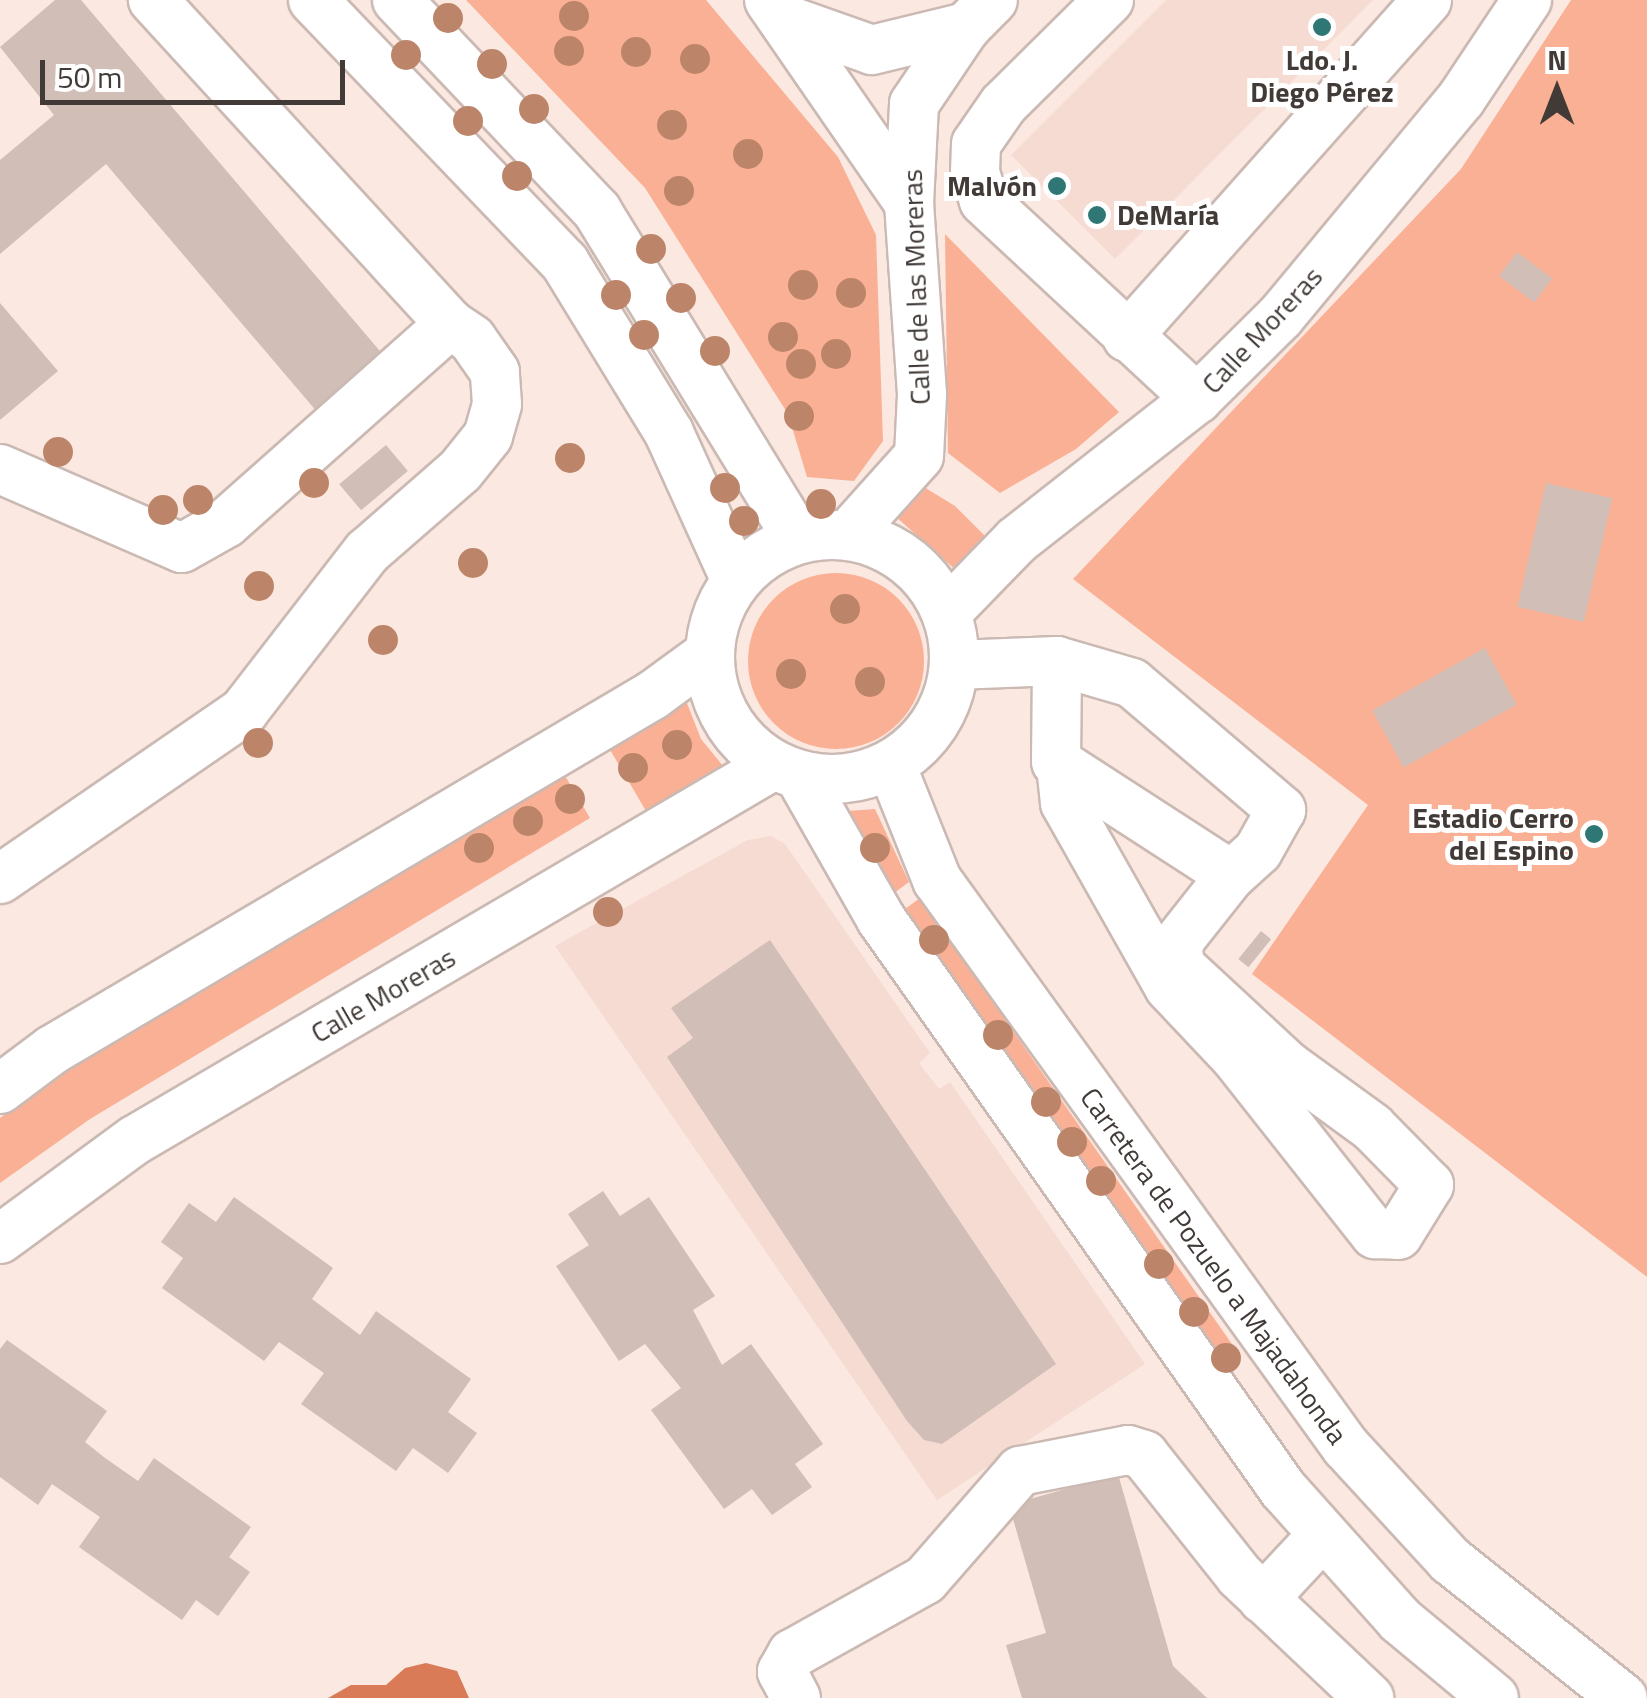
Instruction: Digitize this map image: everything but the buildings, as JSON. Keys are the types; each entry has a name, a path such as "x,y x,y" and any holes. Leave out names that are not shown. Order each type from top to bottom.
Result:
{"street":[{"path":"0,880 244,711 367,552 460,471 488,436 497,404 495,372 472,338 450,324 153,0"},
{"path":"312,0 566,263 669,432 736,581"},
{"path":"397,0 597,210 798,539"},
{"path":"1109,0 1003,105 976,144 978,184 984,201 1197,399"},
{"path":"1128,336 1427,0"},
{"name":"Calle Moreras","path":"947,612 1017,540 1197,399 1280,317 1462,99 1526,0"},
{"path":"778,10 909,203 978,184"},
{"path":"778,10 872,50 979,14"},
{"name":"Calle de las Moreras","path":"848,536 919,456 922,394 909,203 914,104 979,14"},
{"path":"0,470 182,548 226,523 450,324"},
{"path":"787,770 861,776 891,765 936,724 955,666 947,612 908,560 848,536 798,539 775,548 736,581 712,628 709,654 726,719 787,770 881,918 1322,1536 1400,1620 1494,1698"},
{"path":"0,1089 52,1050 639,704 709,654"},
{"path":"955,666 1056,661 1132,683 1281,810 1258,851 1231,875 1178,942 1179,965 1288,1066 1372,1127 1429,1184 1398,1234 1375,1234 1236,1057 1169,987 1066,804 1061,765"},
{"path":"1056,661 1056,762 1231,875"},
{"name":"Carretera de Pozuelo a Majadahonda","path":"891,765 937,880 1346,1447 1450,1560 1623,1698"},
{"name":"Calle Moreras","path":"0,1239 135,1140 787,770"},
{"path":"796,1698 782,1672 792,1654 925,1580 1012,1478 1030,1468 1139,1450 1264,1599 1369,1698"},
{"path":"1264,1599 1322,1536"}],"shaded area":[{"path":"466,0 706,0 838,157 876,235 883,441 854,481 807,477 788,414 645,188"},
{"path":"1166,0 1373,0 1115,259 1011,155"},
{"path":"1571,0 1647,0 1647,1277 1252,974 1368,805 1073,579 1461,169"},
{"path":"945,234 1119,412 1076,449 1000,493 948,453"},
{"path":"919,484 955,506 987,538 957,571 895,516"},
{"path":"836,573 870,579 898,599 918,627 924,661 918,695 898,723 870,743 836,749 802,743 774,723 754,695 748,661 754,627 774,599 802,579"},
{"path":"685,698 701,739 723,766 646,811 609,748"},
{"path":"564,774 590,818 90,1119 0,1183 0,1118 52,1080"},
{"path":"875,809 909,882 890,896 834,812"},
{"path":"771,836 785,844 930,1053 919,1063 939,1089 950,1082 1145,1364 937,1500 555,946 748,840"},
{"path":"920,898 1241,1357 1220,1376 901,912"},
{"path":"426,1663 457,1671 469,1698 328,1698 351,1685 386,1685 405,1668"}],"place":[{"name":"Ldo. J. Diego Pérez","path":"1322,27"},
{"name":"Malvón","path":"1057,186"},
{"name":"DeMaría","path":"1097,215"},
{"name":"Estadio Cerro del Espino","path":"1594,834"}]}
